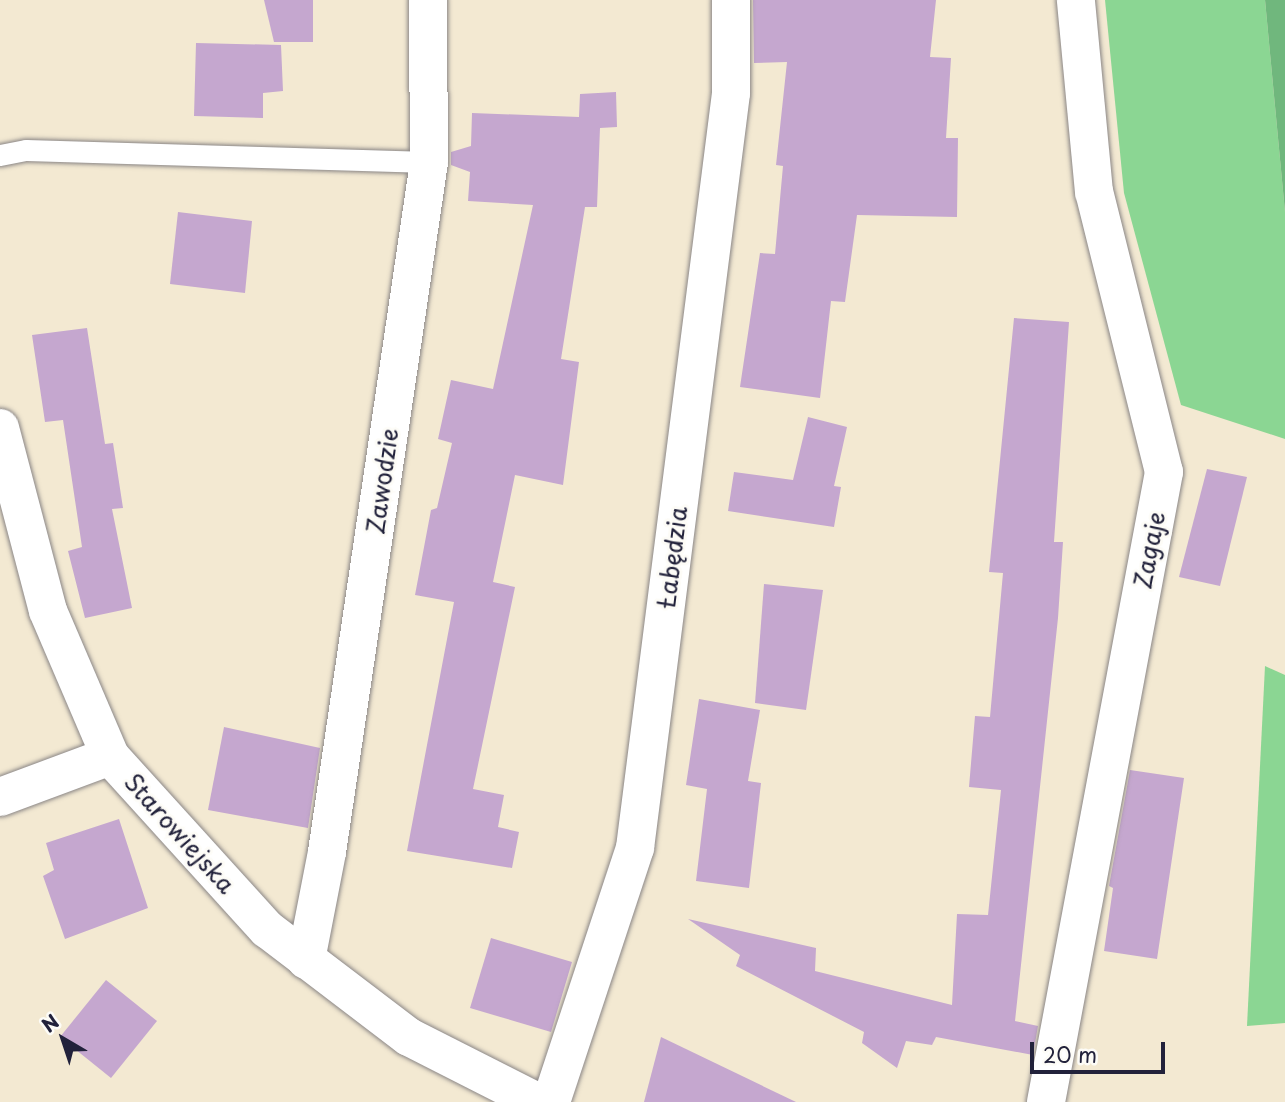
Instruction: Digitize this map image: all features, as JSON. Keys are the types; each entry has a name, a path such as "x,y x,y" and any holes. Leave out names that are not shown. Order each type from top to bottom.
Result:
{"street":[{"name":"Zawodzie","path":"306,960 327,852 429,162 428,0"},
{"name":"Łabędzia","path":"551,1102 635,848 731,93 731,0"},
{"name":"Zagaje","path":"1046,1102 1164,472 1094,192 1076,0"},
{"name":"Starowiejska","path":"0,428 48,611 110,756 267,929 409,1037 537,1102"},
{"path":"0,797 110,756"}],"lane":[{"path":"0,155 26,150 429,162"}],"green space":[{"path":"1105,0 1265,0 1285,212 1285,439 1181,405 1124,193"},
{"path":"1265,0 1285,0 1285,212"},
{"path":"1265,666 1285,675 1285,1023 1247,1026"}],"building":[{"path":"264,0 313,0 313,42 274,42"},
{"path":"753,0 936,0 930,57 951,58 946,138 958,138 957,217 857,215 845,302 831,301 820,398 740,387 760,253 775,254 783,166 776,165 787,62 754,63"},
{"path":"196,43 281,45 283,91 263,93 263,118 194,116"},
{"path":"616,92 617,127 600,128 597,207 585,207 561,359 579,362 563,485 515,475 493,582 515,587 473,789 504,795 498,827 519,832 512,868 407,851 454,602 415,595 431,510 437,508 452,443 438,439 451,380 493,389 533,205 468,201 470,172 451,165 451,152 471,146 472,113 579,117 580,94"},
{"path":"178,212 252,221 245,293 170,284"},
{"path":"1014,318 1069,322 1054,542 1063,542 1058,618 1015,1021 1038,1026 1033,1055 936,1037 932,1045 906,1041 897,1068 862,1043 864,1032 736,966 740,955 688,919 816,948 815,971 952,1005 957,914 988,915 1001,790 969,787 975,716 990,717 1003,573 989,572"},
{"path":"87,328 105,444 113,443 123,508 112,509 132,608 85,618 68,551 82,547 63,420 45,422 32,335"},
{"path":"808,417 847,427 834,486 841,487 834,527 728,511 734,472 793,480"},
{"path":"1207,469 1247,477 1220,586 1179,577"},
{"path":"764,584 823,590 806,710 755,703"},
{"path":"699,699 760,710 748,781 761,783 749,888 696,881 707,789 686,785"},
{"path":"224,727 320,748 308,828 208,810"},
{"path":"1130,770 1184,778 1157,959 1104,951 1113,888 1109,886"},
{"path":"119,819 148,908 65,939 43,876 54,870 46,843"},
{"path":"491,938 572,962 551,1032 470,1008"},
{"path":"106,980 157,1021 111,1078 60,1037"},
{"path":"661,1037 796,1102 644,1102"}]}
